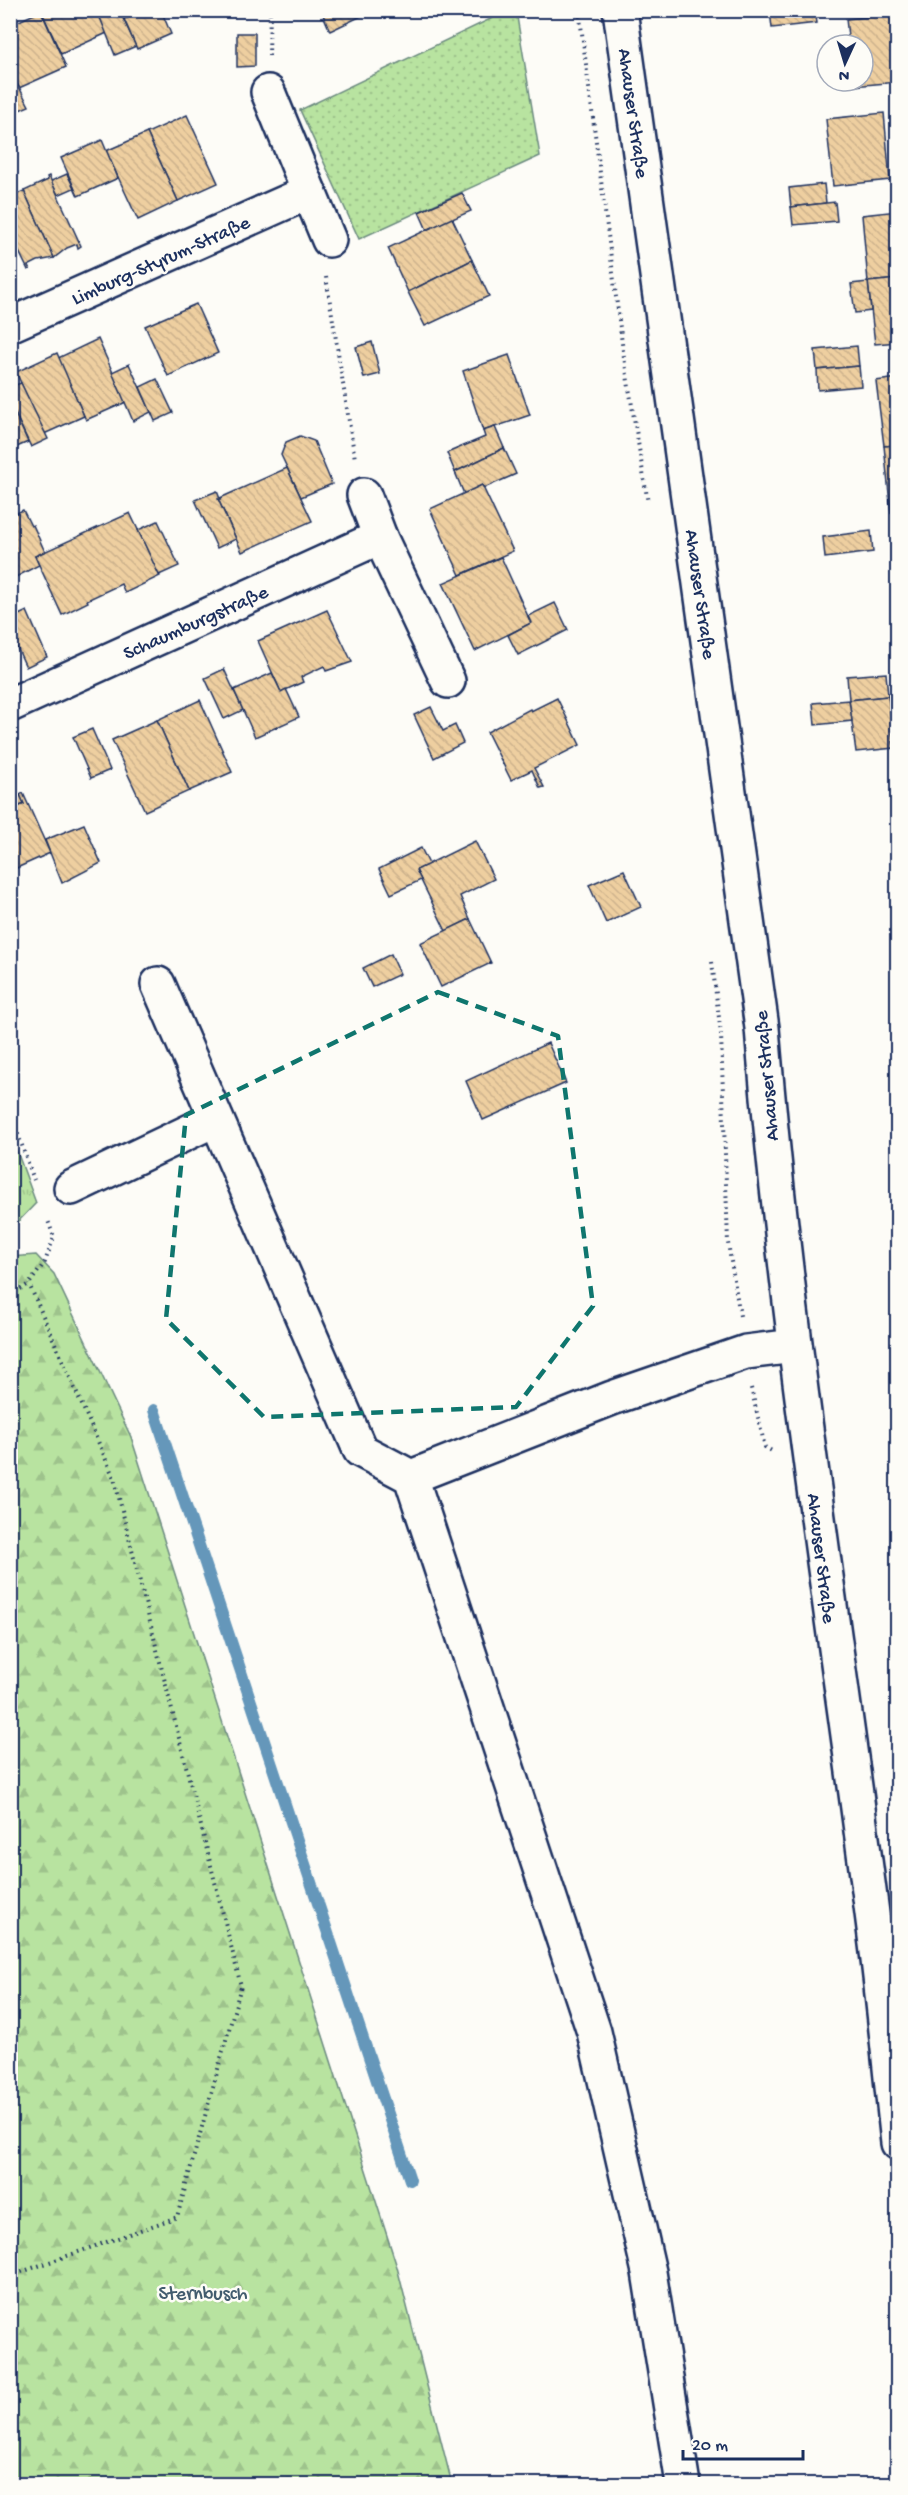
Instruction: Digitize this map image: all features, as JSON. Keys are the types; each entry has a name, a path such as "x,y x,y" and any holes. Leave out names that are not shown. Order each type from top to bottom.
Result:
{"street":[{"name":"Ahauser Straße","path":"620,10 762,1028 774,1172 795,1346 877,1953 897,2143"},
{"path":"268,92 329,240"},
{"name":"Limburg-Styrum-Straße","path":"10,325 309,192"},
{"path":"364,495 380,537 448,681"},
{"name":"Schaumburgstraße","path":"10,705 380,537"},
{"path":"158,984 360,1450 411,1477 594,2032 650,2272 683,2484"},
{"path":"71,1188 216,1119"},
{"path":"411,1477 612,1398 746,1352 795,1346"}],"path":[{"path":"268,92 270,10"},
{"path":"579,10 623,351 649,511"},
{"path":"329,240 323,263 358,477 364,495"},
{"path":"711,955 721,1034 728,1243 751,1388 765,1447 812,1473"},
{"path":"10,1111 35,1183"},
{"path":"10,1295 28,1284 45,1262 54,1238 45,1212"},
{"path":"10,2276 177,2217 241,1986 114,1478 28,1284"}],"highlighted area":[{"path":"438,992 558,1036 593,1306 516,1407 264,1417 166,1319 186,1115"}],"green space":[{"path":"509,10 516,11 540,156 359,239 300,110"},
{"path":"11,1135 36,1203 10,1229"},
{"name":"Sternbusch","path":"36,1255 54,1274 131,1437 397,2267 452,2484 11,2484 10,1257"}],"building":[{"path":"41,10 97,10 107,33 61,54"},
{"path":"97,10 119,10 136,46 115,55"},
{"path":"149,10 161,10 171,34 137,49 124,19"},
{"path":"321,10 374,10 330,31"},
{"path":"815,10 817,23 772,28 770,11"},
{"path":"41,11 66,67 19,88 10,70 10,25"},
{"path":"898,14 898,82 875,84 875,33 848,33 846,19"},
{"path":"237,33 255,33 255,66 237,67"},
{"path":"10,70 29,106 10,114"},
{"path":"884,113 890,180 833,186 826,119"},
{"path":"187,115 218,183 178,201 147,133"},
{"path":"147,133 178,201 138,220 106,151"},
{"path":"102,140 118,178 78,196 61,158"},
{"path":"67,174 74,188 58,195 51,181"},
{"path":"49,176 81,246 78,248 77,244 67,248 54,258 24,191 48,180"},
{"path":"824,184 826,203 791,207 789,188"},
{"path":"24,191 54,258 38,261 28,266 30,269 28,270 10,233 10,197"},
{"path":"462,193 471,211 427,230 419,212"},
{"path":"835,202 837,221 793,225 791,207"},
{"path":"898,211 898,279 868,282 862,215"},
{"path":"452,218 472,260 408,292 388,248"},
{"path":"472,260 489,296 425,326 408,292"},
{"path":"898,279 898,342 875,344 868,282"},
{"path":"868,282 871,311 855,313 851,284"},
{"path":"196,304 218,353 168,376 145,326"},
{"path":"98,339 126,402 86,420 58,358"},
{"path":"372,342 380,374 364,378 356,347"},
{"path":"857,346 859,366 817,370 815,350"},
{"path":"57,353 84,416 44,434 16,372"},
{"path":"509,355 530,415 483,431 463,371"},
{"path":"129,364 151,412 133,421 112,372"},
{"path":"859,366 861,386 818,390 817,370"},
{"path":"898,378 898,445 884,446 876,381"},
{"path":"157,379 173,413 155,421 140,387"},
{"path":"21,383 48,439 31,447 10,403 10,387"},
{"path":"10,403 28,442 10,450"},
{"path":"495,427 504,448 455,472 447,453 485,437 483,431"},
{"path":"300,436 314,441 332,484 301,497 281,455 286,442"},
{"path":"898,445 898,512 891,513 884,446"},
{"path":"504,448 516,474 484,488 482,485 464,494 455,472"},
{"path":"287,468 312,521 242,552 218,499"},
{"path":"482,485 513,551 460,575 430,509"},
{"path":"217,491 220,499 218,499 236,539 217,548 195,500"},
{"path":"23,510 31,526 33,525 45,552 35,556 39,565 14,578 10,571 10,516"},
{"path":"130,513 160,576 125,593 121,584 62,615 35,556"},
{"path":"158,521 179,566 159,575 138,530"},
{"path":"871,531 873,552 825,558 823,537"},
{"path":"898,544 898,600 892,545"},
{"path":"501,557 531,623 475,651 443,583"},
{"path":"555,603 568,630 518,655 508,635 531,623 528,616"},
{"path":"327,610 352,662 326,671 324,666 301,677 303,682 281,692 258,641"},
{"path":"27,611 47,657 26,667 10,632 10,619"},
{"path":"224,669 243,710 224,719 205,678"},
{"path":"272,673 281,692 286,689 299,717 255,737 234,690"},
{"path":"886,673 888,696 849,700 847,676"},
{"path":"888,696 894,748 856,752 849,700"},
{"path":"557,698 580,745 534,768 544,787 540,788 532,770 511,780 487,732 530,709 531,711"},
{"path":"200,700 232,772 189,791 157,720"},
{"path":"849,700 852,721 815,725 813,703"},
{"path":"431,707 443,731 455,725 463,743 434,758 414,715"},
{"path":"157,720 189,791 145,811 112,740"},
{"path":"92,729 110,770 91,778 73,737"},
{"path":"892,731 898,731 898,749 894,749"},
{"path":"23,793 50,853 10,871 10,810 24,804 20,795"},
{"path":"20,795 24,804 10,810 10,799"},
{"path":"84,824 101,863 62,883 45,840"},
{"path":"475,841 494,879 460,896 470,919 446,931 416,870"},
{"path":"898,842 898,861 895,861 893,843"},
{"path":"421,848 429,864 416,870 421,880 391,894 379,869"},
{"path":"624,870 641,907 606,923 589,885"},
{"path":"470,919 491,963 441,987 420,943"},
{"path":"391,954 400,974 372,987 363,968"},
{"path":"548,1043 566,1083 483,1120 466,1081"}],"waterway":[{"path":"154,1410 410,2180"}]}
